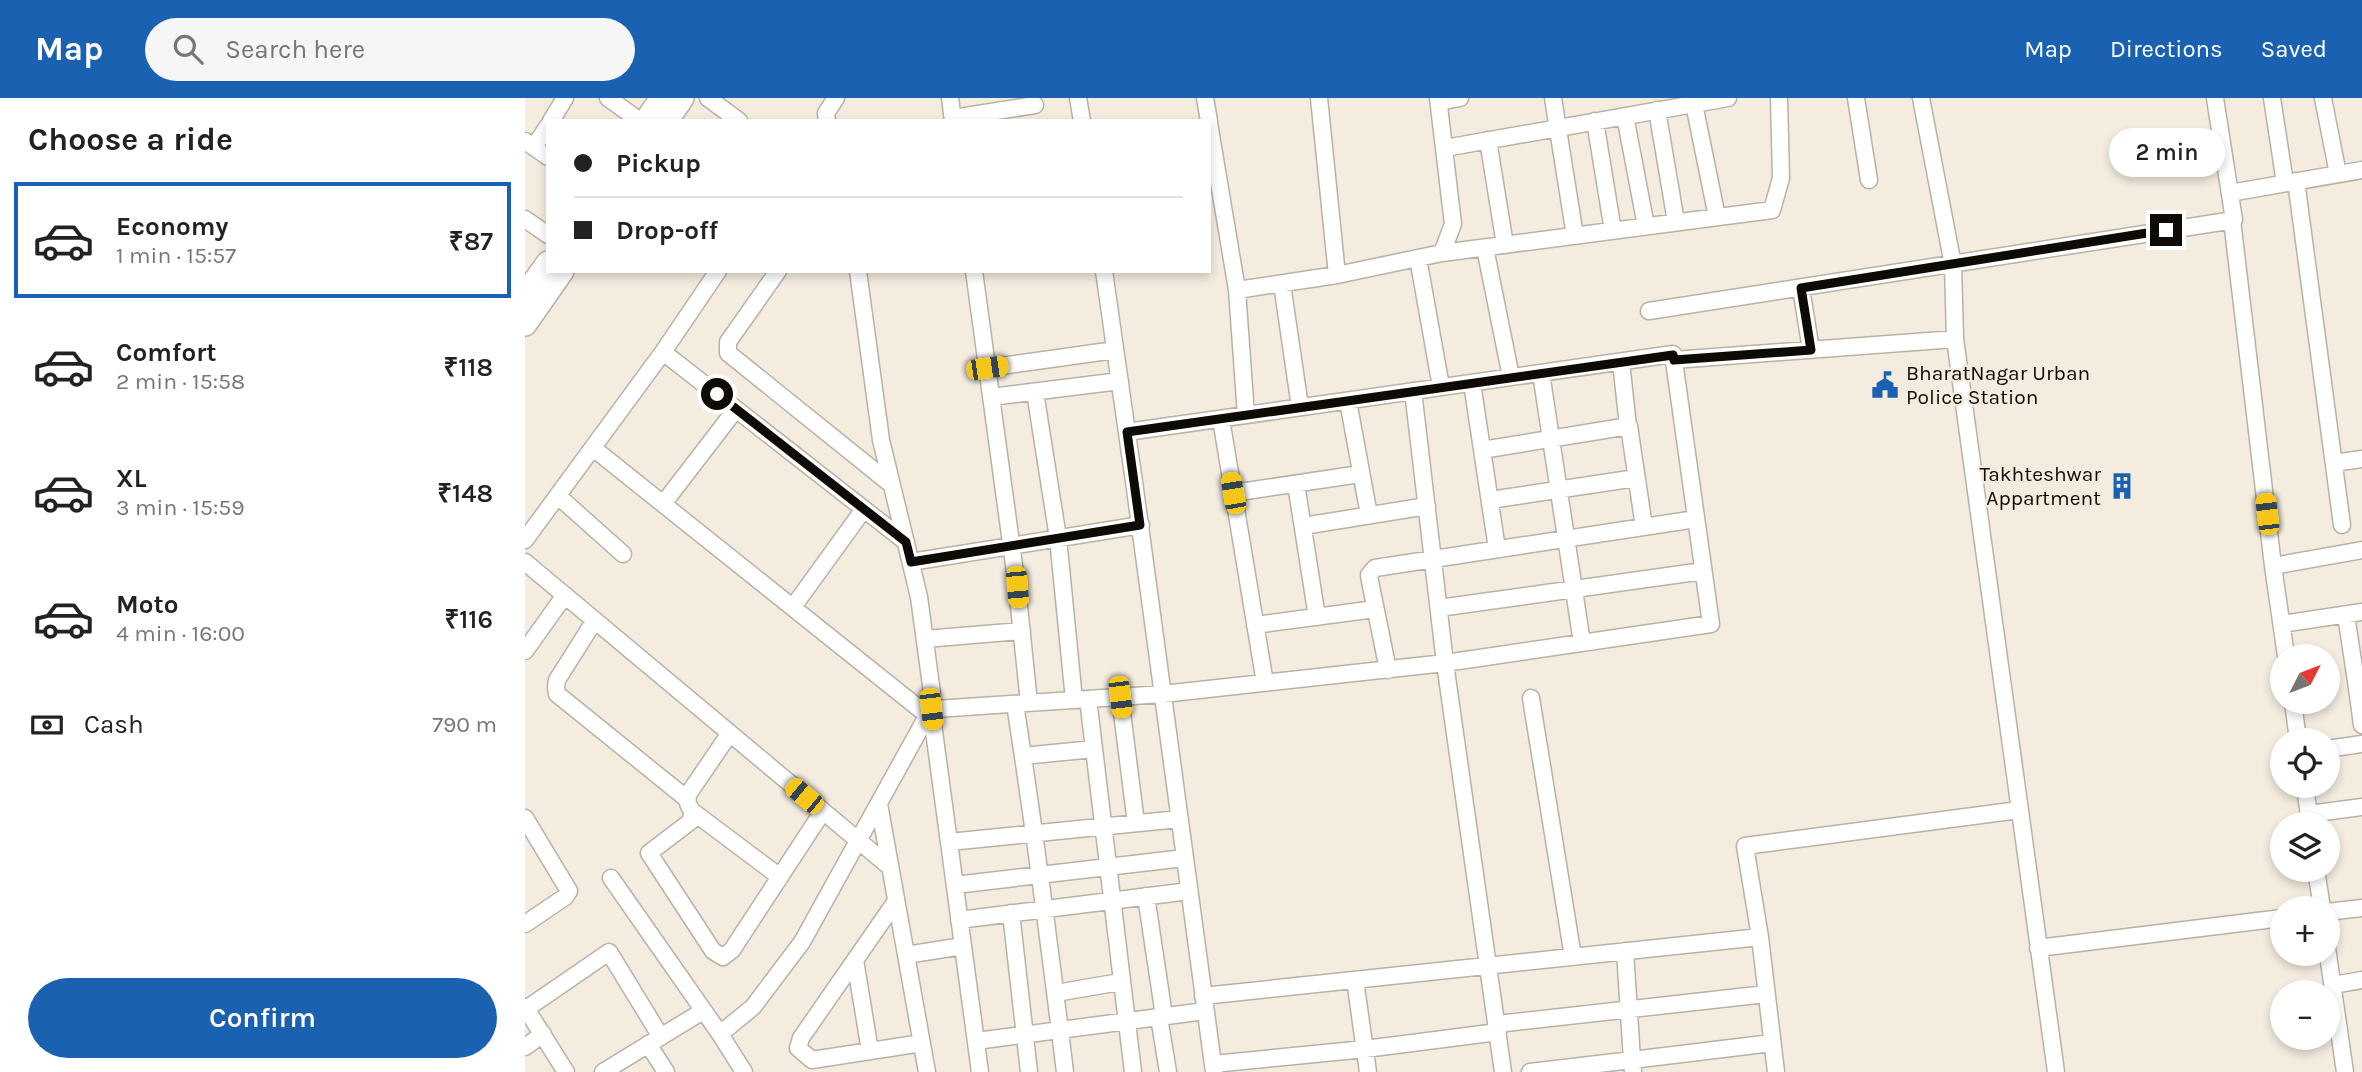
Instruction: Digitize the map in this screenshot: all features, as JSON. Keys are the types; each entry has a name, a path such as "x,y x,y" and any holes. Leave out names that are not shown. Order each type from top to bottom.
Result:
{"street":[{"path":"552,119 565,98"},
{"path":"608,98 638,119"},
{"path":"647,119 662,98"},
{"path":"667,119 682,98"},
{"path":"708,98 736,119"},
{"path":"950,98 953,119 1035,105"},
{"path":"1078,98 1081,119"},
{"path":"1205,98 1208,119"},
{"path":"1319,98 1337,275"},
{"path":"1442,253 1453,224 1439,100 1460,98"},
{"path":"1553,98 1575,236"},
{"path":"1445,148 1684,103 1728,98"},
{"path":"1237,290 1337,275 1442,253 1772,210 1781,178 1779,98"},
{"path":"1856,98 1869,180"},
{"path":"1921,98 1954,265 1955,339 2056,1072"},
{"path":"2215,98 2234,220 2273,566 2284,644"},
{"path":"2272,98 2290,182 2342,525"},
{"path":"2323,98 2338,174"},
{"path":"1684,103 1717,217"},
{"path":"1657,110 1676,222"},
{"path":"1625,116 1646,226"},
{"path":"1595,121 1613,231"},
{"path":"546,128 529,144 546,156"},
{"path":"1211,134 1237,290 1246,415"},
{"path":"1488,140 1505,245"},
{"path":"2230,193 2362,170"},
{"path":"525,219 546,234"},
{"path":"1649,312 2232,220"},
{"path":"1485,248 1511,377"},
{"path":"1417,258 1441,387"},
{"path":"525,295 546,266"},
{"path":"525,324 561,273"},
{"path":"525,540 663,352 717,273"},
{"path":"777,273 728,342 728,353 892,485"},
{"path":"857,273 881,440 919,597 932,693 931,709 980,1072"},
{"path":"974,273 1022,631 1023,756 1035,834 1038,876 1046,909 1065,1072"},
{"path":"1104,273 1214,1068 1766,994"},
{"path":"1282,284 1300,407"},
{"path":"1801,288 1811,350"},
{"path":"1674,360 1955,339"},
{"path":"987,368 1115,350"},
{"path":"663,352 906,542"},
{"path":"593,449 921,710 1163,694 1388,670 1711,624 1673,355 1127,432"},
{"path":"1621,362 1644,527"},
{"path":"1541,373 1561,490 1582,643"},
{"path":"991,397 1120,381"},
{"path":"1472,383 1497,549"},
{"path":"1413,391 1445,663 1503,1072"},
{"path":"1035,392 1081,699 1094,749 1133,1072"},
{"path":"1348,401 1369,515"},
{"path":"663,504 736,408"},
{"path":"1221,419 1265,683"},
{"path":"1482,450 1628,426"},
{"path":"2334,463 2362,459"},
{"path":"1233,493 1360,474"},
{"path":"1490,500 1636,478"},
{"path":"1296,484 1317,617"},
{"path":"558,496 623,554"},
{"path":"1303,526 1427,506"},
{"path":"793,607 864,509"},
{"path":"1388,670 1370,581 1372,571 1433,559 1696,519"},
{"path":"911,562 1140,525"},
{"path":"2273,566 2362,550"},
{"path":"525,562 890,867"},
{"path":"1439,608 1703,570"},
{"path":"525,651 565,595"},
{"path":"1255,625 1375,609"},
{"path":"2282,624 2354,614 2362,725"},
{"path":"595,620 557,680 556,687 562,700 780,877"},
{"path":"925,639 1022,631"},
{"path":"1120,697 1136,824"},
{"path":"1531,698 1573,957"},
{"path":"720,1034 753,1007 802,942 931,709"},
{"path":"730,733 690,805 691,821 649,853 718,956 723,957 731,950 823,811"},
{"path":"2340,747 2362,744"},
{"path":"1023,756 1094,749"},
{"path":"879,804 927,1072"},
{"path":"2340,812 2362,807"},
{"path":"1776,1072 1760,937 1745,846 2019,810"},
{"path":"525,818 569,891 565,897 525,924"},
{"path":"949,842 1179,819"},
{"path":"955,885 1184,858"},
{"path":"611,878 744,1072"},
{"path":"960,920 1189,891"},
{"path":"1146,896 1168,1072"},
{"path":"896,901 801,1038 799,1048 812,1060 922,1043"},
{"path":"2340,911 2362,908"},
{"path":"1010,913 1030,1072"},
{"path":"2038,948 2270,919"},
{"path":"976,1041 1161,1017 1204,1003 1355,980 1760,937"},
{"path":"906,956 963,946"},
{"path":"1625,951 1632,1066"},
{"path":"566,1072 526,1008 609,952 654,1041 666,1072"},
{"path":"855,960 870,1051"},
{"path":"2340,984 2362,979"},
{"path":"1355,980 1368,1072"},
{"path":"1056,993 1121,982"},
{"path":"603,1072 703,1011"},
{"path":"525,1047 543,1034"},
{"path":"2340,1036 2345,1072"},
{"path":"1530,1072 1632,1066 1772,1042"}],"place":[{"name":"BharatNagar Urban Police Station","path":"1885,385"},
{"name":"Takhteshwar Appartment","path":"2122,486"}],"route":[{"path":"717,394 906,542 911,562 1140,525 1127,432 1673,355 1674,360 1811,350 1801,288 2166,230"}]}
